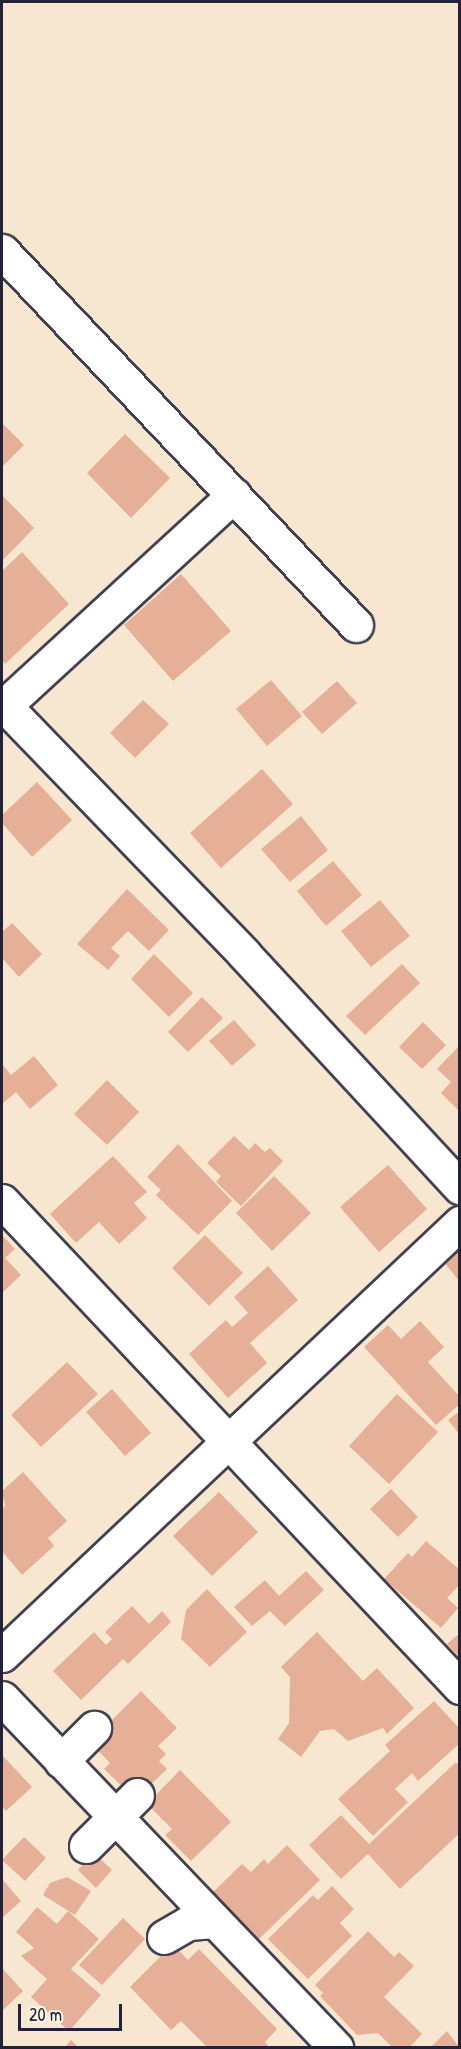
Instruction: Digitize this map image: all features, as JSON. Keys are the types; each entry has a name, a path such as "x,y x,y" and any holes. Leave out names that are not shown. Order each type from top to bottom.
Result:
{"street":[{"path":"2,251 356,625"},
{"path":"234,495 2,705 244,954 459,1188"},
{"path":"2,1201 459,1687"},
{"path":"2,1655 459,1223"},
{"path":"10,1719 61,1761 125,1805 172,1862 215,1921 241,1968 336,2048"},
{"path":"61,1761 94,1728"},
{"path":"86,1846 125,1805"},
{"path":"164,1937 188,1923 215,1921"}],"building":[{"path":"2,423 24,445 2,467"},
{"path":"125,434 170,478 131,518 87,473"},
{"path":"2,495 34,528 2,561"},
{"path":"22,552 69,604 5,664 2,660 2,571"},
{"path":"181,574 231,631 173,681 124,625"},
{"path":"271,680 302,716 267,746 236,709"},
{"path":"337,681 357,703 322,734 302,712"},
{"path":"143,700 169,724 135,758 110,733"},
{"path":"262,769 293,804 221,868 190,833"},
{"path":"37,782 72,820 32,857 2,823 2,815"},
{"path":"301,816 328,850 290,882 261,849"},
{"path":"333,861 362,895 326,926 297,891"},
{"path":"127,889 169,930 149,951 128,931 111,948 120,956 108,970 77,944"},
{"path":"380,900 410,936 371,967 341,931"},
{"path":"12,923 42,954 19,977 2,958 2,932"},
{"path":"154,954 193,993 169,1017 131,979"},
{"path":"402,964 420,983 365,1035 346,1016"},
{"path":"202,997 223,1018 188,1052 168,1032"},
{"path":"234,1020 256,1045 232,1066 209,1041"},
{"path":"423,1022 446,1045 422,1069 399,1047"},
{"path":"460,1045 460,1112 441,1093 451,1082 437,1069"},
{"path":"34,1056 58,1085 30,1109 16,1092 2,1104 2,1064 11,1075"},
{"path":"107,1080 139,1112 107,1145 74,1114"},
{"path":"234,1136 249,1150 255,1143 265,1152 270,1148 283,1161 241,1206 216,1182 221,1176 207,1163"},
{"path":"178,1144 232,1201 198,1235 156,1195 161,1190 147,1177"},
{"path":"113,1156 147,1192 134,1203 147,1218 119,1244 99,1222 76,1243 50,1214"},
{"path":"388,1165 427,1209 379,1252 340,1207"},
{"path":"274,1176 311,1213 272,1251 236,1213"},
{"path":"2,1235 15,1249 5,1258 21,1275 2,1293"},
{"path":"205,1235 243,1273 209,1306 172,1268"},
{"path":"460,1249 460,1282 444,1262"},
{"path":"268,1266 298,1300 250,1343 267,1363 228,1398 189,1354 226,1320 232,1327 248,1313 234,1297"},
{"path":"420,1321 444,1347 428,1362 460,1397 460,1404 436,1425 364,1347 388,1325 401,1339"},
{"path":"67,1362 98,1394 41,1447 11,1415"},
{"path":"112,1389 151,1433 125,1456 86,1412"},
{"path":"397,1394 438,1432 389,1484 349,1446"},
{"path":"457,1413 460,1415 460,1435 448,1420"},
{"path":"23,1472 67,1521 48,1538 54,1546 22,1575 2,1551 2,1510 5,1506 2,1491"},
{"path":"391,1489 418,1517 398,1537 370,1509"},
{"path":"219,1492 258,1532 212,1576 173,1536"},
{"path":"426,1541 460,1570 460,1584 447,1598 458,1608 441,1628 384,1579 408,1553 412,1557"},
{"path":"306,1571 324,1590 285,1626 270,1611 252,1626 234,1607 265,1580 279,1596"},
{"path":"207,1589 247,1632 210,1667 181,1639 186,1610"},
{"path":"132,1606 149,1624 162,1611 171,1622 128,1664 123,1659 81,1700 53,1671 94,1632 106,1645 112,1639 105,1632"},
{"path":"317,1632 363,1681 377,1668 414,1708 387,1734 383,1728 348,1741 334,1729 320,1731 301,1757 278,1739 289,1723 290,1677 281,1667"},
{"path":"460,1633 460,1658 447,1644"},
{"path":"141,1691 177,1728 158,1746 166,1754 159,1761 167,1769 144,1791 129,1793 104,1769 110,1763 90,1742"},
{"path":"434,1701 460,1729 460,1743 418,1781 412,1773 395,1789 408,1802 373,1836 338,1799 390,1751 385,1745"},
{"path":"2,1755 32,1787 6,1811 2,1806"},
{"path":"455,1763 460,1764 460,1833 400,1889 368,1854 341,1879 309,1845 341,1815 369,1844"},
{"path":"180,1770 231,1822 191,1861 165,1835 172,1829 147,1804"},
{"path":"24,1837 46,1858 25,1881 2,1860"},
{"path":"287,1845 320,1880 259,1939 213,1892 242,1864 251,1872 264,1859 268,1864"},
{"path":"94,1853 112,1870 96,1888 78,1870"},
{"path":"67,1877 91,1891 75,1915 43,1895 50,1883"},
{"path":"2,1879 21,1901 2,1918"},
{"path":"332,1886 354,1909 340,1923 352,1936 308,1979 268,1939 313,1895 318,1900"},
{"path":"37,1907 57,1924 68,1911 99,1939 71,1969 101,1995 69,2031 31,1997 47,1979 21,1956 34,1948 16,1932"},
{"path":"123,1918 145,1939 102,1985 79,1965"},
{"path":"368,1931 394,1957 399,1952 414,1966 384,1997 422,2034 409,2048 393,2048 378,2033 357,2035 320,1996 323,1993 315,1985"},
{"path":"173,1944 188,1960 199,1949 277,2029 265,2042 270,2048 208,2048 181,2021 171,2030 130,1987"},
{"path":"2,1968 23,1991 2,2011"},
{"path":"447,2031 460,2048 430,2048"},
{"path":"71,2040 79,2048 64,2048"}]}
